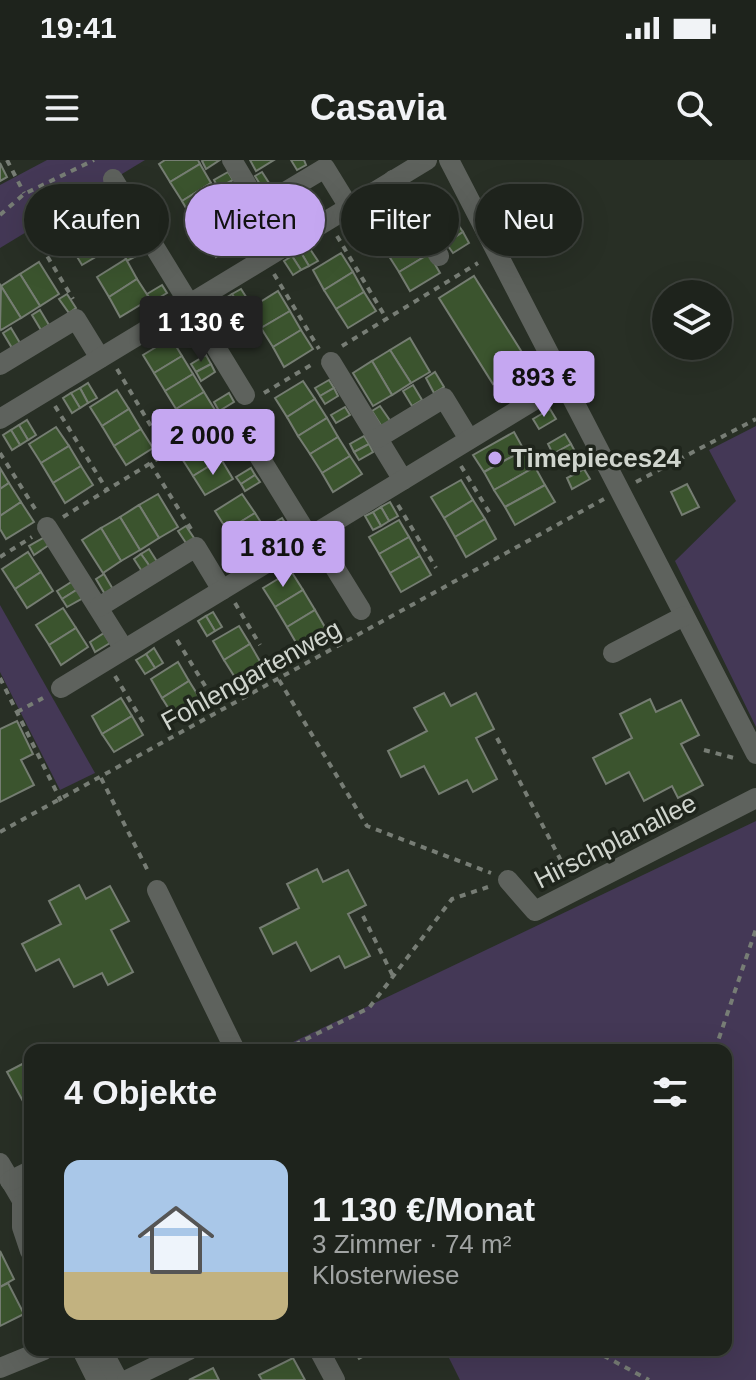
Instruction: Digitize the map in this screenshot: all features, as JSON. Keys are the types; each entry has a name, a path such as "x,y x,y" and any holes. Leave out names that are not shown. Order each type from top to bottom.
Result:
{"street":[{"path":"232,160 246,184"},
{"path":"386,184 427,160"},
{"path":"449,160 475,211"},
{"path":"298,184 325,168 341,194"},
{"path":"113,179 245,395"},
{"path":"393,180 395,184"},
{"path":"327,220 341,212"},
{"path":"2,413 46,391 269,256"},
{"path":"498,256 621,490 749,757"},
{"path":"0,365 76,319 104,356"},
{"path":"328,359 378,438 396,484"},
{"path":"61,688 564,382"},
{"path":"378,438 444,398 460,445"},
{"path":"236,419 361,610"},
{"path":"47,527 124,649"},
{"path":"99,607 196,547 224,588"},
{"path":"613,653 684,616"},
{"name":"Hirschplanallee","path":"508,880 535,911 756,798"},
{"path":"157,890 232,1044"},
{"path":"5,1172 24,1205"},
{"path":"0,1368 29,1356"},
{"path":"85,1356 97,1380"},
{"path":"105,1356 118,1380"},
{"path":"127,1380 177,1356"},
{"path":"322,1356 335,1380"}],"path":[{"path":"0,215 24,194 7,160"},
{"path":"45,184 94,160"},
{"path":"327,220 386,318"},
{"path":"47,256 81,312 76,319"},
{"path":"452,278 489,256"},
{"path":"264,259 328,359"},
{"path":"104,356 167,453"},
{"path":"46,391 107,490"},
{"name":"Fohlengartenweg","path":"0,832 621,490 756,419"},
{"path":"460,445 491,515"},
{"path":"0,453 47,527"},
{"path":"150,463 197,540 196,547"},
{"path":"396,484 436,568"},
{"path":"224,588 260,645"},
{"path":"166,623 207,689"},
{"path":"105,661 143,722"},
{"path":"0,678 61,801"},
{"path":"279,679 367,826 508,880"},
{"path":"17,712 61,688"},
{"path":"497,738 576,891"},
{"path":"704,750 749,757"},
{"path":"101,778 157,890"},
{"path":"296,1044 369,1008 452,899 508,880"},
{"path":"363,916 393,976"},
{"path":"717,1044 756,929"},
{"path":"604,1356 649,1380"}],"shaded area":[{"path":"47,160 145,160 105,184 24,184 24,233 0,248 0,185"},
{"path":"756,426 756,727 675,561 736,501 709,450"},
{"path":"0,605 95,773 60,790 0,672"},
{"path":"756,821 756,1380 460,1380 448,1356 732,1356 732,1044 291,1043"}],"building":[{"path":"165,160 198,160 200,164 170,182 159,164"},
{"path":"204,160 220,160 206,169 202,161"},
{"path":"250,160 274,160 256,171"},
{"path":"291,160 304,160 306,165 297,170"},
{"path":"0,163 7,177 0,181"},
{"path":"200,164 211,183 185,184 185,199 182,201 170,182"},
{"path":"228,172 233,180 216,184 214,180"},
{"path":"262,172 270,184 260,184 255,176"},
{"path":"463,232 469,243 459,249 459,235"},
{"path":"341,253 353,272 324,290 313,270"},
{"path":"77,256 97,256 82,265"},
{"path":"292,256 303,256 309,266 301,270"},
{"path":"292,256 301,270 293,275 284,261"},
{"path":"303,256 315,256 318,261 309,266"},
{"path":"389,256 426,256 399,272"},
{"path":"430,256 440,273 410,291 399,272"},
{"path":"126,259 137,279 109,297 97,277"},
{"path":"39,262 59,294 40,306 20,274"},
{"path":"353,272 364,292 336,309 324,290"},
{"path":"20,274 40,306 21,318 1,286"},
{"path":"474,276 528,362 493,384 439,298"},
{"path":"137,279 150,299 120,317 109,297"},
{"path":"162,285 167,293 152,302 147,294"},
{"path":"1,286 21,318 1,330 0,328"},
{"path":"241,289 250,303 241,308 232,294"},
{"path":"278,291 290,311 261,328 249,309"},
{"path":"364,292 376,311 348,328 336,309"},
{"path":"67,294 76,308 69,313 59,299"},
{"path":"232,294 241,308 233,313 224,299"},
{"path":"224,299 233,313 225,318 216,304"},
{"path":"40,310 49,325 41,330 32,315"},
{"path":"290,311 301,330 273,347 261,328"},
{"path":"185,322 190,331 176,339 171,331"},
{"path":"11,328 20,343 12,348 3,333"},
{"path":"301,330 313,349 284,367 273,347"},
{"path":"171,338 182,356 154,373 143,355"},
{"path":"410,338 430,372 411,383 390,350"},
{"path":"390,350 411,383 392,395 372,361"},
{"path":"206,355 211,364 196,372 191,364"},
{"path":"182,356 193,374 165,391 154,373"},
{"path":"372,361 392,395 373,406 353,373"},
{"path":"211,364 215,372 201,381 196,372"},
{"path":"523,365 531,378 507,394 498,381"},
{"path":"435,372 444,387 434,393 426,378"},
{"path":"193,374 204,392 176,409 165,391"},
{"path":"329,380 334,388 320,396 315,388"},
{"path":"303,381 315,399 287,417 275,398"},
{"path":"88,383 97,398 88,403 80,388"},
{"path":"413,385 422,400 412,406 403,391"},
{"path":"80,388 88,403 80,408 71,393"},
{"path":"334,388 338,396 325,404 320,396"},
{"path":"117,390 129,409 102,426 90,407"},
{"path":"204,392 215,410 187,427 176,409"},
{"path":"71,393 80,408 72,413 63,398"},
{"path":"229,393 234,402 219,411 214,402"},
{"path":"315,399 327,418 298,436 287,417"},
{"path":"380,406 391,422 382,427 372,411"},
{"path":"345,407 350,415 336,423 331,415"},
{"path":"129,409 141,429 114,446 102,426"},
{"path":"550,409 556,419 539,429 533,419"},
{"path":"327,418 338,437 310,454 298,436"},
{"path":"27,420 36,435 28,440 19,425"},
{"path":"19,425 28,440 20,445 11,430"},
{"path":"225,426 230,434 216,443 211,434"},
{"path":"56,427 69,446 41,463 29,444"},
{"path":"141,429 153,448 126,465 114,446"},
{"path":"11,430 20,445 12,450 3,435"},
{"path":"514,432 524,450 484,472 473,455"},
{"path":"565,434 571,444 553,454 548,444"},
{"path":"364,436 369,444 354,452 350,444"},
{"path":"338,437 350,456 322,473 310,454"},
{"path":"209,440 221,459 193,476 181,457"},
{"path":"369,444 373,452 359,460 354,452"},
{"path":"571,444 577,455 559,464 553,454"},
{"path":"69,446 81,466 53,483 41,463"},
{"path":"524,450 535,467 494,490 484,472"},
{"path":"350,456 362,474 333,492 322,473"},
{"path":"221,459 233,479 205,495 193,476"},
{"path":"81,466 93,485 65,503 53,483"},
{"path":"535,467 545,485 505,507 494,490"},
{"path":"0,468 9,483 0,489"},
{"path":"251,468 255,475 241,484 236,477"},
{"path":"584,469 590,479 572,489 567,478"},
{"path":"255,475 260,482 245,491 241,484"},
{"path":"461,480 473,500 444,518 431,497"},
{"path":"9,483 21,502 0,516 0,489"},
{"path":"687,484 699,507 682,515 671,492"},
{"path":"545,485 555,502 515,525 505,507"},
{"path":"158,494 178,527 159,538 139,505"},
{"path":"242,494 255,513 227,530 215,511"},
{"path":"473,500 485,519 455,537 444,518"},
{"path":"21,502 34,522 6,539 0,529 0,516"},
{"path":"390,502 398,516 389,521 381,507"},
{"path":"139,505 159,538 140,550 120,517"},
{"path":"381,507 389,521 381,526 373,512"},
{"path":"373,512 381,526 373,530 365,516"},
{"path":"255,513 267,532 239,550 227,530"},
{"path":"120,517 140,550 121,561 101,528"},
{"path":"282,518 287,526 270,536 265,528"},
{"path":"485,519 496,539 466,557 455,537"},
{"path":"399,520 409,537 379,554 369,537"},
{"path":"186,526 196,541 188,546 178,531"},
{"path":"101,528 121,561 103,573 82,540"},
{"path":"45,537 49,545 34,555 29,546"},
{"path":"409,537 420,556 390,573 379,554"},
{"path":"149,549 158,563 151,568 141,554"},
{"path":"28,552 41,572 15,589 2,569"},
{"path":"141,554 151,568 143,573 134,559"},
{"path":"420,556 431,575 401,592 390,573"},
{"path":"291,571 303,590 275,607 263,588"},
{"path":"41,572 53,591 27,608 15,589"},
{"path":"104,574 114,591 106,596 96,579"},
{"path":"73,581 78,589 62,599 57,591"},
{"path":"78,589 83,598 67,607 62,599"},
{"path":"303,590 315,610 287,627 275,607"},
{"path":"63,608 76,628 49,645 36,625"},
{"path":"315,610 326,629 298,646 287,627"},
{"path":"213,612 222,627 215,631 206,616"},
{"path":"206,616 215,631 207,636 198,621"},
{"path":"239,626 250,644 224,660 213,641"},
{"path":"76,628 88,647 61,665 49,645"},
{"path":"104,633 110,643 95,652 90,642"},
{"path":"250,644 261,663 236,679 224,660"},
{"path":"154,648 163,663 155,668 146,654"},
{"path":"146,654 155,668 145,674 136,660"},
{"path":"178,662 189,681 162,698 151,679"},
{"path":"189,681 201,700 174,717 162,698"},
{"path":"444,693 451,706 476,693 494,729 476,738 497,779 473,792 467,780 439,794 424,766 401,777 388,751 427,731 414,708"},
{"path":"121,698 132,716 102,734 92,716"},
{"path":"650,699 656,712 681,700 699,735 681,744 703,785 678,798 672,786 644,801 629,772 606,784 593,758 632,738 620,714"},
{"path":"132,716 143,735 114,752 102,734"},
{"path":"17,721 33,754 21,760 34,785 0,802 0,729"},
{"path":"317,869 323,882 348,870 366,905 348,914 370,956 345,968 339,956 311,971 296,942 273,954 260,928 299,908 287,884"},
{"path":"79,885 86,899 110,886 129,921 111,930 133,972 108,985 102,973 74,987 59,959 36,971 22,944 61,924 49,901"},
{"path":"24,1063 24,1103 7,1072"},
{"path":"0,1251 14,1279 0,1287"},
{"path":"8,1283 24,1314 0,1326 0,1287"},
{"path":"293,1358 305,1380 262,1380 259,1375"},
{"path":"213,1368 219,1380 189,1380"}],"place":[{"name":"Timepieces24","path":"495,458"}]}
